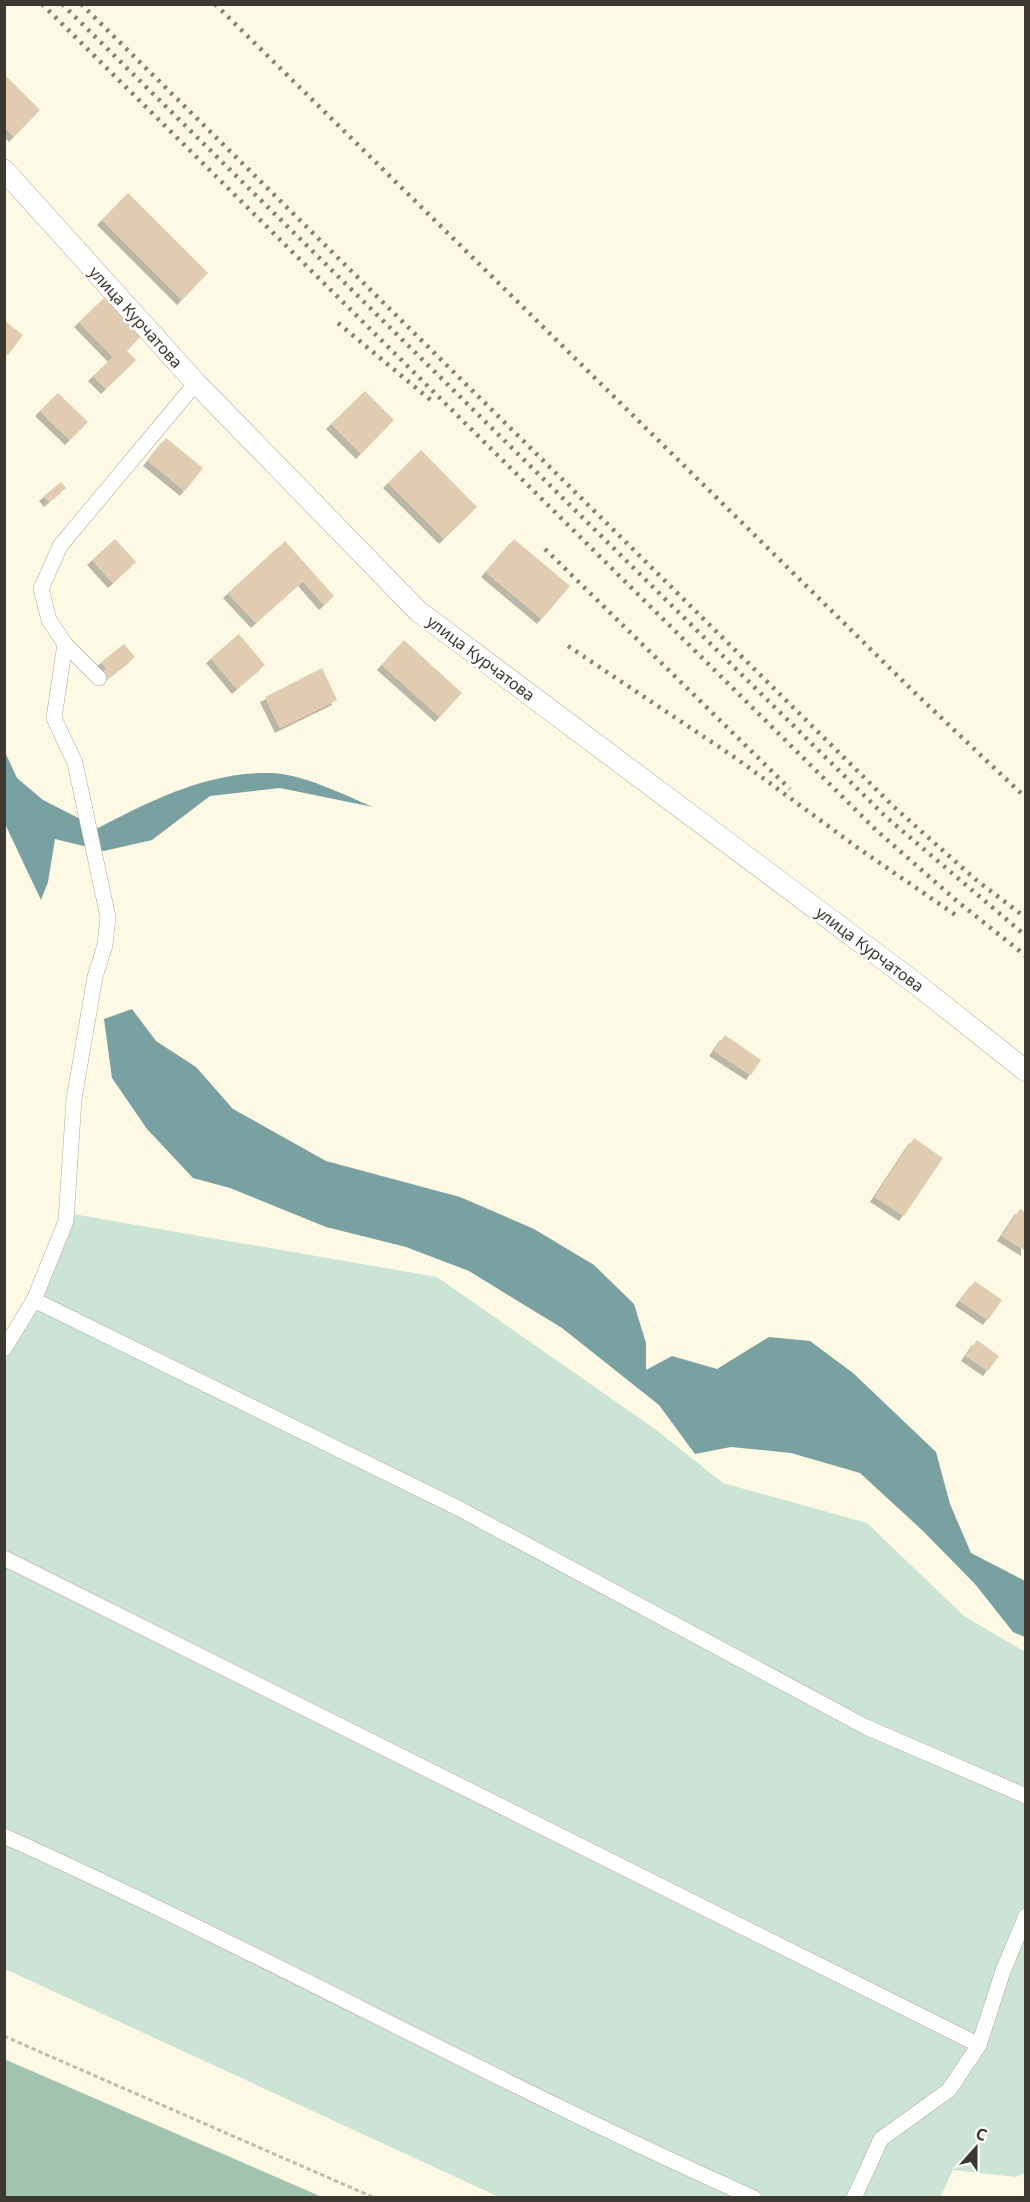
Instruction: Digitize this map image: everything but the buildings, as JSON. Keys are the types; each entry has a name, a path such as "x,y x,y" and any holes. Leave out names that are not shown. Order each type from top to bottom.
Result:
{"street":[{"name":"улица Курчатова","path":"4,170 196,383 418,611 915,983 1026,1071"},
{"path":"99,678 65,644 49,620 41,589 60,546 196,383"},
{"path":"4,1349 34,1300 66,1221 74,1099 95,977 105,945 108,917 75,763 54,718 65,644"},
{"path":"34,1300 458,1508 866,1727 1026,1796"},
{"path":"4,1558 979,2045"},
{"path":"4,1836 112,1885 622,2139 754,2198"},
{"path":"854,2198 881,2139 949,2090 979,2045 1003,1971 1026,1916"}],"path":[{"path":"4,2036 375,2198"}],"green space":[{"path":"67,1213 437,1277 655,1429 723,1483 867,1523 964,1616 1025,1652 1026,2172 1016,2177 953,2170 940,2198 499,2197 5,1969 5,1362"},
{"path":"4,2059 322,2197 5,2197"}],"water":[{"path":"4,750 17,778 43,800 98,828 182,789 203,782 249,774 272,773 296,777 373,807 280,788 210,796 152,840 104,851 55,839 48,882 41,900 5,824"},
{"path":"132,1009 156,1041 196,1067 233,1109 326,1161 460,1197 534,1229 594,1265 634,1304 646,1343 646,1370 672,1356 717,1369 769,1337 810,1341 853,1373 936,1452 950,1504 971,1553 1025,1581 1025,1637 1013,1632 975,1584 923,1531 860,1473 791,1453 731,1447 695,1454 659,1405 562,1328 469,1271 406,1247 326,1227 230,1188 193,1178 147,1129 112,1078 104,1019"}],"railway":[{"path":"42,4 876,830 958,902 1026,956"},
{"path":"62,4 886,817 1026,936"},
{"path":"81,4 894,807 975,879 1026,918"},
{"path":"215,4 914,692 1026,798"},
{"path":"338,323 433,402"},
{"path":"545,549 790,789"},
{"path":"568,646 737,759 858,848 957,916"}]}
